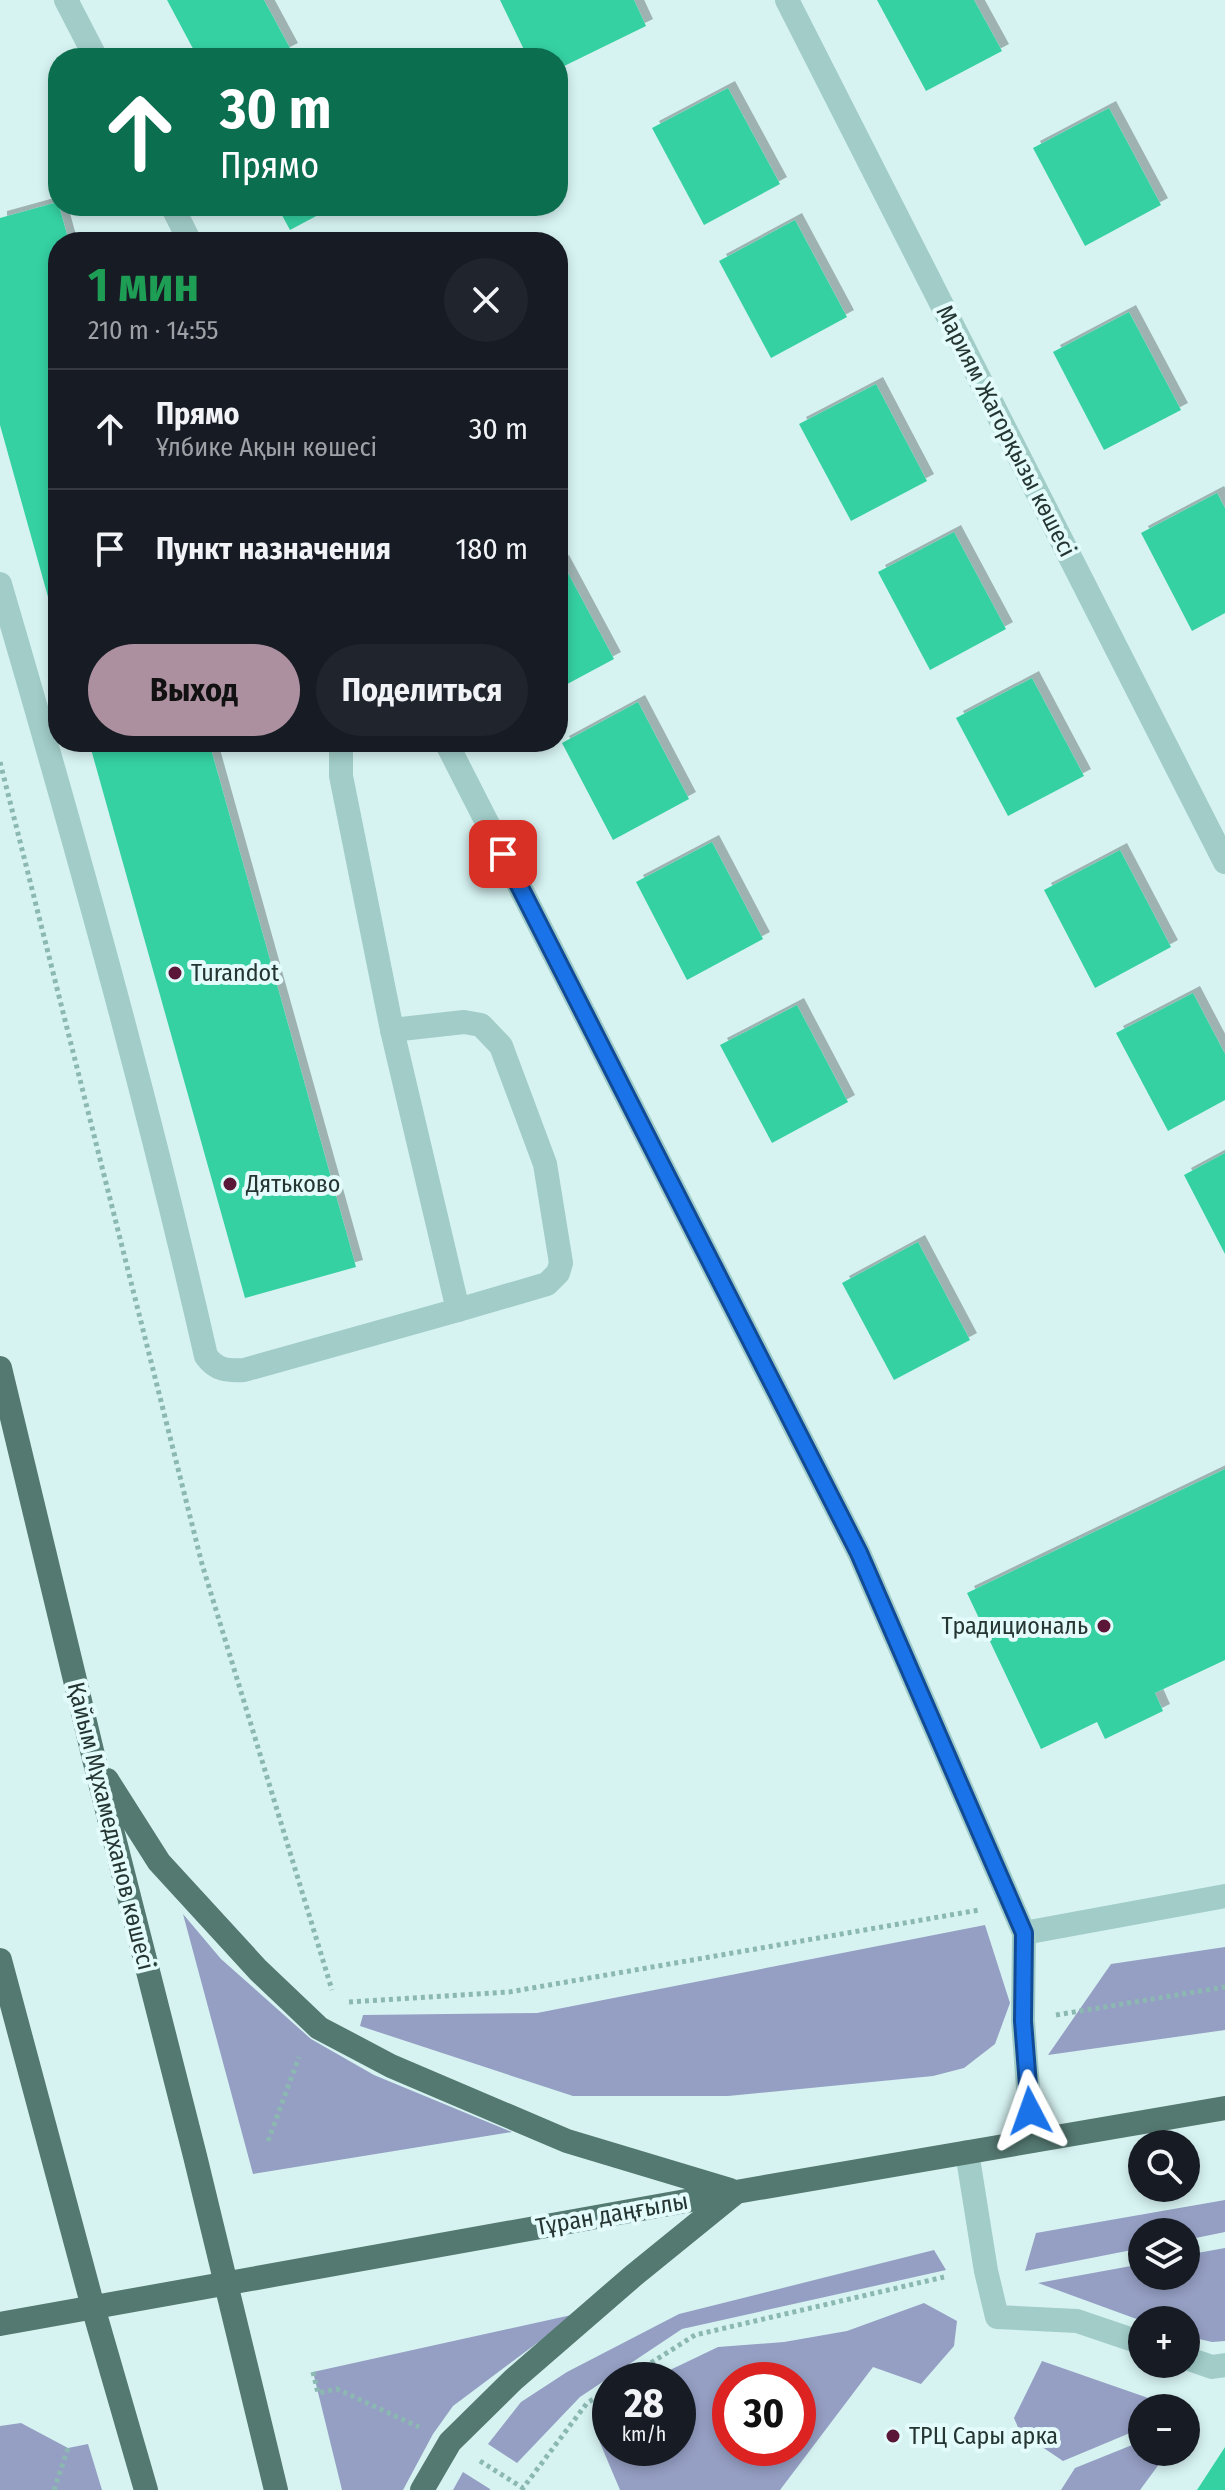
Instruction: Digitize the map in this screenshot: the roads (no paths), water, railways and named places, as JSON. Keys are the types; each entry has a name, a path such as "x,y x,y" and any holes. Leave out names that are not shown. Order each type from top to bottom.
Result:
{"main road":[{"name":"Қайым Мұхамедханов көшесі","path":"0,1368 276,2490"},
{"path":"94,1759 159,1862 258,1970 319,2028 391,2066 567,2141 736,2192"},
{"path":"0,1960 93,2307 146,2490"},
{"name":"Тұран даңғылы","path":"0,2324 1225,2108"},
{"path":"422,2490 450,2442 513,2380 736,2192"}],"street":[{"path":"66,0 91,48"},
{"name":"Мариям Жагорқызы көшесі","path":"787,0 1225,862"},
{"path":"0,584 48,747"},
{"path":"50,752 183,1255 206,1356 213,1365 244,1370 547,1284 558,1273 561,1263 545,1164 501,1046 481,1025 464,1022 392,1030"},
{"path":"341,752 341,776 392,1030 458,1310"},
{"path":"451,752 859,1553 1012,1904 1024,1933 1023,2021 1032,2141"},
{"path":"1024,1933 1225,1896"},
{"path":"967,2152 986,2271 997,2317 1077,2321 1128,2338"},
{"path":"1200,2363 1212,2367 1225,2365"}],"place":[{"name":"Turandot","path":"175,973"},
{"name":"Дятьково","path":"230,1184"},
{"name":"Традициональ","path":"1104,1626"},
{"name":"ТРЦ Сары арка","path":"893,2436"}]}
